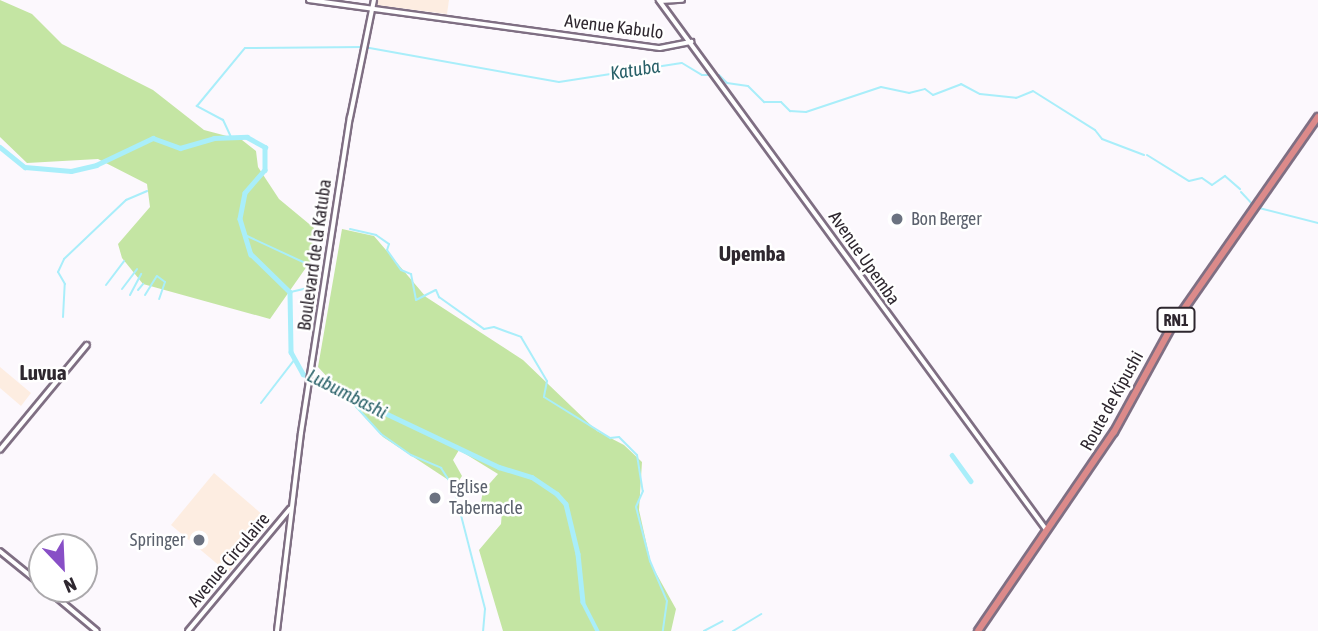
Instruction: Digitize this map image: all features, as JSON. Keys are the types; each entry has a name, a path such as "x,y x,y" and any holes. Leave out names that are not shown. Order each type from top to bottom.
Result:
{"highway":[{"name":"Route de Kipushi","path":"978,631 1114,432 1172,326 1318,117"}],"street":[{"name":"Avenue Kabulo","path":"309,0 660,48 691,42"},
{"name":"Boulevard de la Katuba","path":"277,631 310,371 370,8 374,0"},
{"path":"660,1 682,0"},
{"name":"Avenue Upemba","path":"660,1 1047,531"},
{"path":"0,450 87,345"},
{"name":"Avenue Circulaire","path":"188,631 292,508"},
{"path":"0,551 28,574"},
{"path":"64,603 97,631"}],"shaded area":[{"path":"378,0 449,0 447,14 375,5"},
{"path":"0,367 31,393 21,406 0,388"},
{"path":"214,473 271,522 228,573 171,525"}],"green space":[{"path":"0,0 32,14 62,44 153,90 204,130 242,140 256,151 258,167 279,199 314,228 319,249 270,319 143,284 122,258 118,244 150,207 147,184 98,159 27,163 0,137"},
{"path":"342,229 374,236 426,297 523,360 597,431 624,445 642,462 639,510 651,564 676,609 671,631 503,631 479,550 501,524 502,511 480,507 483,491 498,474 459,450 453,460 462,476 456,485 383,437 318,367"}],"waterway":[{"name":"Katuba","path":"231,137 223,120 197,106 245,48 364,47 559,82 682,63 702,75 719,75 727,83 748,86 764,102 781,102 790,111 806,112 881,87 909,93 925,89 933,95 961,84 980,94 1016,98 1033,91 1095,130 1102,139 1144,155"},
{"name":"Lubumbashi","path":"0,147 25,167 71,171 96,165 153,138 180,148 214,138 247,137 265,147 265,170 245,193 240,219 251,254 290,292 291,352 303,374 499,467 532,477 557,494 566,504 578,554 583,602"},
{"path":"1147,155 1189,181 1202,178 1212,185 1225,176 1240,189"},
{"path":"63,317 65,284 58,272 64,259 126,200 147,191"},
{"path":"1241,192 1253,205"},
{"path":"1259,208 1318,223"},
{"path":"350,229 376,235 389,244 387,250 401,270 411,274 416,300 436,290 439,297 484,329 494,327 521,337 547,381 544,397 610,438 619,437 637,455 643,491 636,507 650,561 667,601 663,631"},
{"path":"247,236 316,268 312,287 290,292"},
{"path":"106,285 124,261"},
{"path":"122,289 137,269"},
{"path":"130,295 141,274"},
{"path":"145,295 157,276 165,282 159,299"},
{"path":"138,290 143,284"},
{"path":"261,403 295,359"},
{"path":"350,400 381,434 411,455 441,468 454,488 485,609 483,631"},
{"path":"952,455 971,481"},
{"name":"Lubumbashi","path":"583,602 598,631"},
{"path":"733,631 761,614"},
{"path":"704,631 723,621"}],"place":[{"name":"Bon Berger","path":"897,219"},
{"name":"Eglise Tabernacle","path":"435,498"},
{"name":"Springer","path":"199,540"}],"district":[{"name":"Upemba","path":"752,253"},
{"name":"Luvua","path":"43,372"}]}
